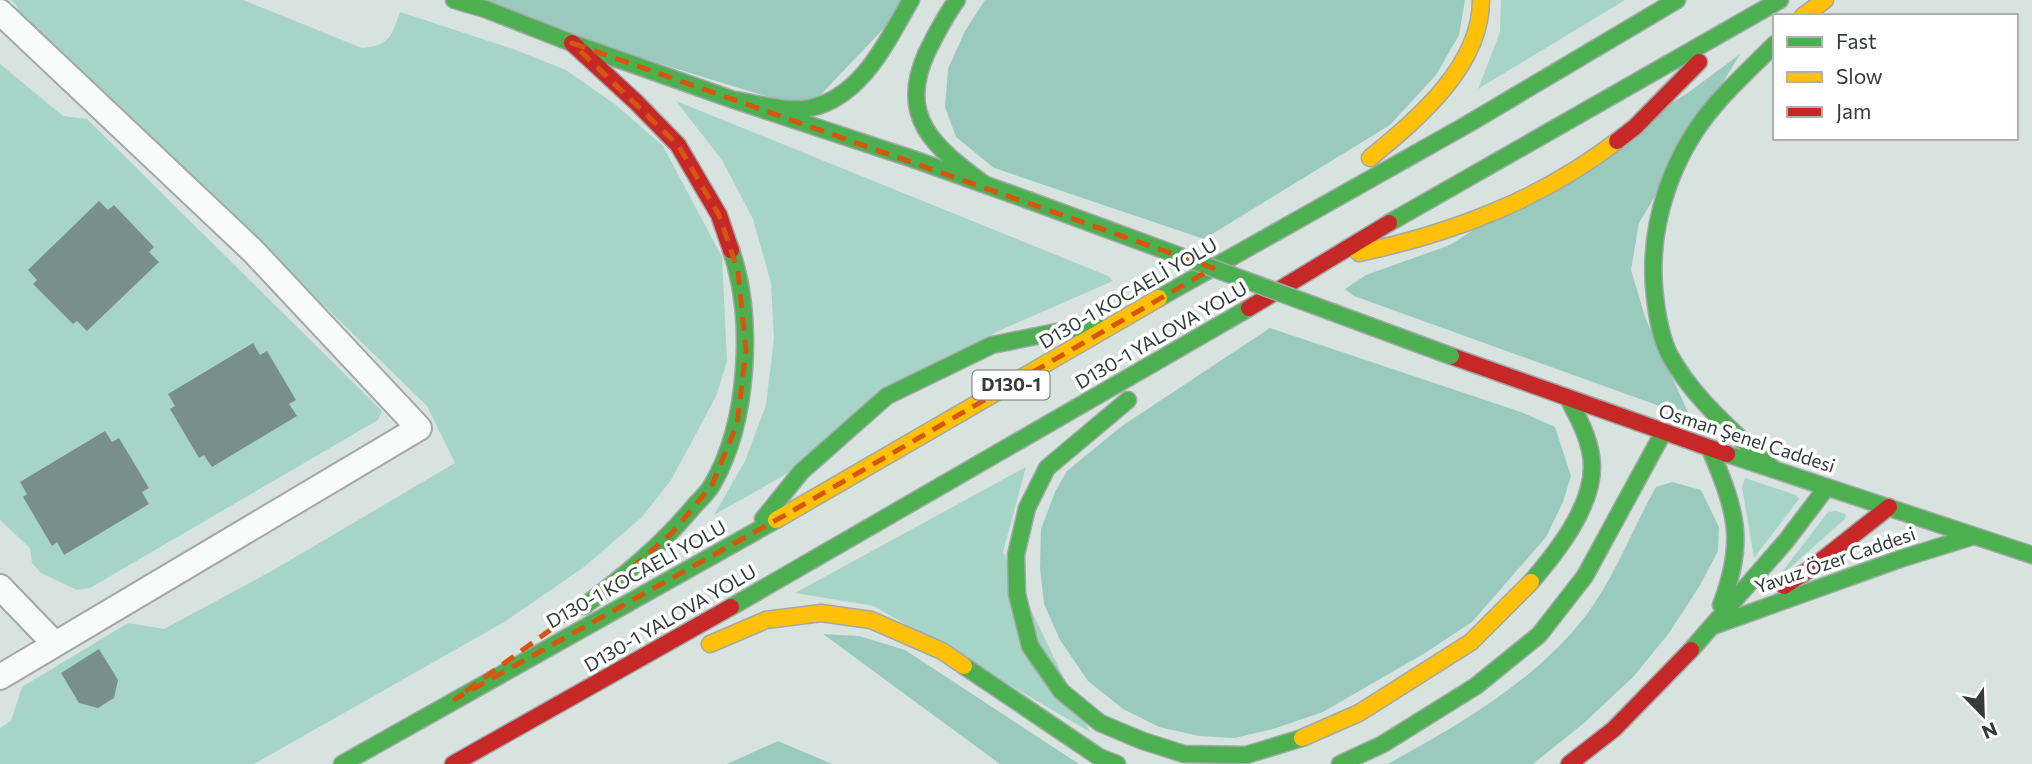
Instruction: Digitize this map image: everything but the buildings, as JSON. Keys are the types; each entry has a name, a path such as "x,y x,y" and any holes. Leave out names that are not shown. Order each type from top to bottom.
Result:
{"main road":[{"path":"454,0 734,100 984,184"},
{"path":"485,9 503,0"},
{"path":"734,100 807,109 831,100 853,85 871,66 911,0"},
{"path":"957,0 926,53 916,80 915,110 925,132 947,158 984,184"},
{"path":"1291,222 1408,127 1457,76 1472,44 1481,0"},
{"name":"D130-1 KOCAELİ YOLU","path":"342,764 752,534 1291,222 1468,124 1677,0"},
{"name":"D130-1 YALOVA YOLU","path":"453,764 659,649 1780,0"},
{"path":"1806,14 1825,0"},
{"path":"1329,259 1396,247 1475,221 1535,196 1590,162 1633,129 1740,23"},
{"path":"456,699 611,586 672,533 712,485 737,424 746,350 738,271 719,215 678,145 572,43"},
{"path":"1772,468 1695,392 1670,356 1659,323 1653,280 1655,238 1666,190 1685,150 1714,106 1773,46"},
{"name":"Osman Şenel Caddesi","path":"984,184 1569,400 2032,555"},
{"path":"752,534 801,472 887,396 992,345 1129,317"},
{"path":"1209,332 1047,468 1027,508 1016,555 1017,594 1030,646 1061,691 1100,723 1184,754 1246,755 1299,739 1359,713 1471,642 1523,592 1554,555 1574,523 1589,489 1592,467 1589,448 1584,429 1569,400"},
{"path":"1340,764 1383,744 1476,686 1539,635 1585,576 1663,433"},
{"name":"Yavuz Özer Caddesi","path":"1710,449 1733,505 1738,528 1734,569 1710,627"},
{"name":"Yavuz Özer Caddesi","path":"1569,764 1614,729 1674,670 1786,541 1827,487"},
{"name":"Yavuz Özer Caddesi","path":"1710,627 1813,567 1889,508"},
{"name":"Yavuz Özer Caddesi","path":"1710,627 1863,571 1974,536"},
{"path":"694,652 766,620 821,614 871,621 942,651 1100,757 1116,764"}],"street":[{"path":"0,12 253,251 419,428 0,677"},
{"path":"0,587 55,644"}],"highlighted area":[{"path":"572,43 1213,268 787,514 455,699 611,586 672,533 712,485 737,424 746,350 738,271 719,215 678,145"}],"green space":[{"path":"11,0 243,0 362,48 384,42 400,12 513,49 566,70 616,105 663,146 722,257 727,361 717,394 671,480 642,517 584,567 506,621 254,764 0,764 0,728 11,721 22,687 128,623 164,629 270,572 455,463 427,406 256,239 24,25 16,5"},
{"path":"454,0 911,0 807,109"},
{"path":"985,0 1465,0 1459,35 1436,75 1390,125 1204,239 994,168 956,137 945,107 948,69 965,31"},
{"path":"1501,0 1625,0 1478,89 1500,32"},
{"path":"1740,54 1639,223 1631,270 1645,317 1690,417 1354,296 1345,289 1366,275 1450,245 1689,92"},
{"path":"0,64 63,116 87,119 382,411 378,420 90,588 77,590 41,573 32,563 30,548 0,520"},
{"path":"676,101 1108,276 1113,281 996,332 781,477 714,515 745,461 766,405 774,338 771,283 753,219 722,160"},
{"path":"1270,328 1521,412 1555,427 1571,476 1563,502 1546,537 1472,622 1425,653 1323,712 1273,729 1234,738 1199,736 1159,727 1123,709 1088,681 1060,640 1044,604 1040,568 1041,529 1055,492 1067,471 1122,426"},
{"path":"1026,467 1003,552 1090,732 874,606 795,593"},
{"path":"1745,478 1796,495 1799,499 1754,558 1742,487"},
{"path":"1672,482 1701,490 1719,527 1718,551 1699,587 1669,633 1634,676 1584,723 1533,764 1388,764 1469,717 1545,660 1567,638 1597,600 1656,487"},
{"path":"1828,512 1846,514 1845,519 1775,581"},
{"path":"823,634 859,636 905,650 1079,764 1000,764"},
{"path":"778,741 832,764 727,764"}],"traffic: fast":[{"path":"454,0 734,100 1028,200"},
{"path":"734,100 791,109 810,108 828,102 858,80 871,65 911,0"},
{"path":"957,0 927,52 916,95 919,113 936,143 984,184"},
{"path":"1159,298 1468,124 1677,0"},
{"path":"1389,223 1780,0"},
{"path":"1772,468 1703,401 1669,354 1657,312 1653,262 1660,213 1676,167 1687,145 1715,105 1773,46"},
{"path":"1028,200 1451,356"},
{"path":"584,606 670,533 712,485 724,460 734,431 744,369 743,307 731,250"},
{"path":"731,607 1249,308"},
{"path":"763,519 801,472 887,396 992,345 1096,324"},
{"path":"1128,400 1047,468 1027,508 1016,555 1017,594 1030,646 1061,691 1100,723 1143,741 1184,754 1246,755 1302,738"},
{"path":"1531,582 1571,529 1590,483 1590,449 1585,432 1569,400"},
{"path":"1340,764 1383,744 1476,686 1539,635 1585,576 1663,433"},
{"path":"1710,449 1726,490 1735,526 1733,562 1721,605"},
{"path":"1727,454 2032,555"},
{"path":"1691,650 1786,541 1827,487"},
{"path":"342,764 776,520"},
{"path":"1713,626 1900,559 1974,536"},
{"path":"964,666 1099,757 1117,764"}],"traffic: slow":[{"path":"1370,158 1426,109 1458,69 1478,24 1481,0"},
{"path":"1806,14 1825,0"},
{"path":"1359,253 1428,235 1494,212 1557,181 1617,141"},
{"path":"776,520 1159,298"},
{"path":"1302,738 1359,713 1471,642 1531,582"},
{"path":"710,644 766,620 821,613 871,620 942,651 964,666"}],"traffic: jam":[{"path":"572,43 678,145 719,215 731,250"},
{"path":"1617,141 1635,127 1699,62"},
{"path":"1249,308 1389,223"},
{"path":"1451,356 1727,454"},
{"path":"1784,586 1813,567 1889,507"},
{"path":"453,764 731,607"},
{"path":"1569,764 1614,729 1691,650"}]}
